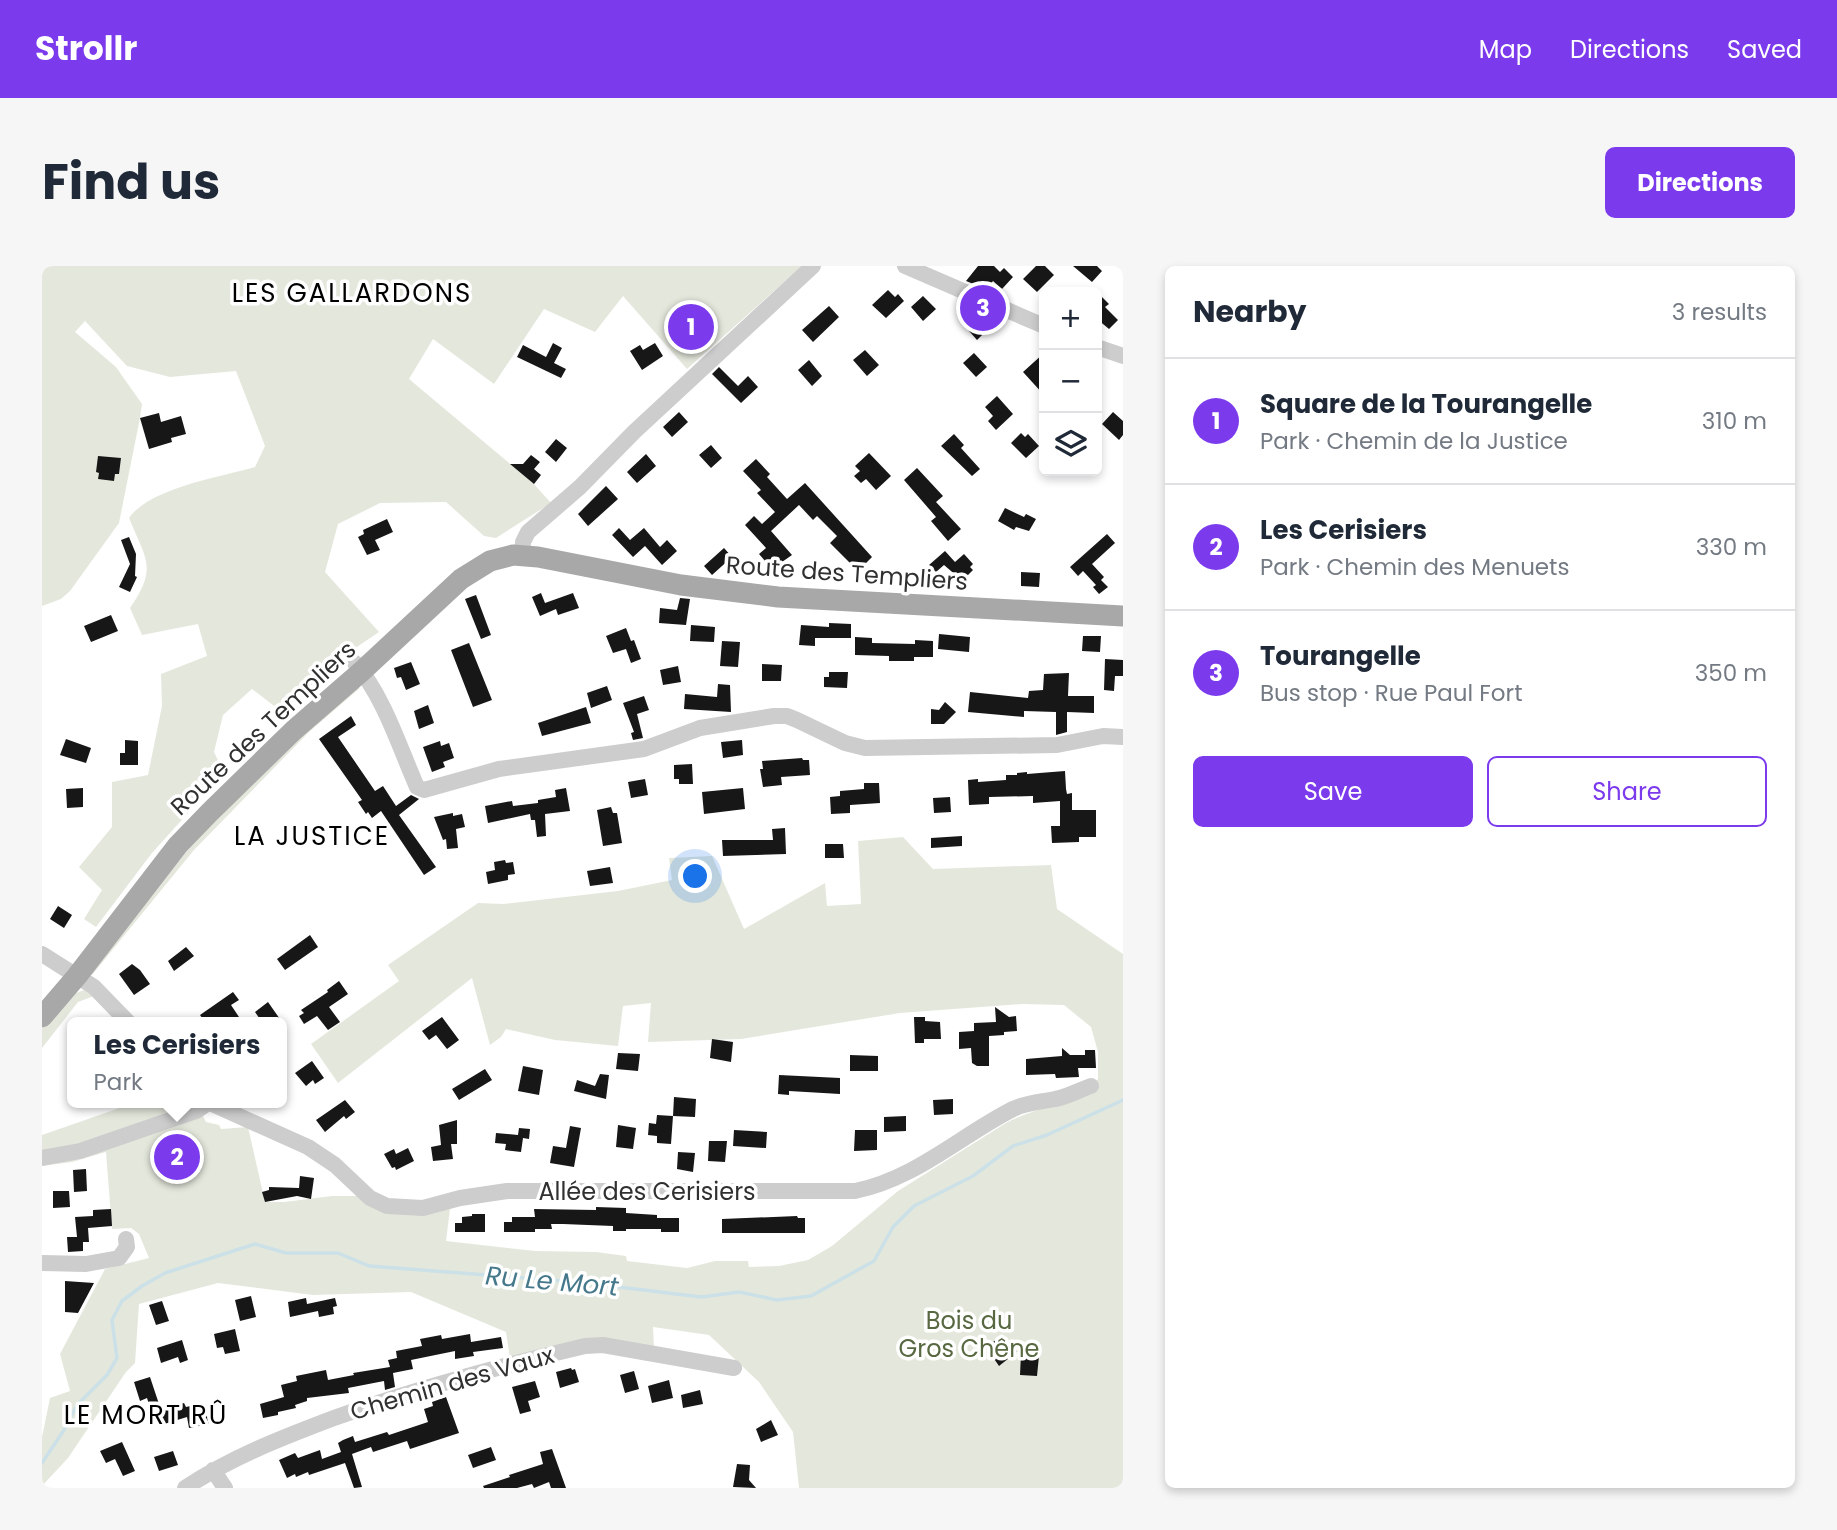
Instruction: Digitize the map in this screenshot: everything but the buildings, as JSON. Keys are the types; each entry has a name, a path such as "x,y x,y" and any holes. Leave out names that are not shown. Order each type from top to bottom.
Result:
{"main road":[{"name":"Route des Templiers","path":"42,1017 72,974 178,845 358,667 475,560 498,549 562,556 570,562 681,585 743,593 1123,616"},
{"name":"Route des Templiers","path":"42,1001 72,974"}],"street":[{"path":"522,551 528,532 572,495 634,432 813,266"},
{"path":"905,266 1039,324"},
{"path":"1102,349 1123,356"},
{"path":"358,667 383,710 417,787 424,790 508,767 644,749 700,729 774,716 787,716 845,743 865,748 1057,745 1103,736 1123,737"},
{"path":"42,954 94,987 123,1017"},
{"name":"Allée des Cerisiers","path":"220,1108 308,1147 335,1165 370,1198 387,1206 423,1208 460,1198 507,1191 855,1191 918,1167 945,1153 1014,1108 1036,1100 1055,1099 1091,1086"},
{"path":"42,1158 80,1151 201,1108"},
{"path":"42,1263 86,1264 119,1258 127,1247 126,1239"},
{"name":"Chemin des Vaux","path":"185,1488 213,1470 273,1441 379,1402 450,1380 585,1346 603,1345 734,1368"},
{"path":"213,1470 225,1488"}],"green space":[{"path":"42,266 802,266 687,369 623,296 595,332 544,309 494,384 433,339 409,379 534,484 551,503 496,538 484,536 446,502 380,503 338,524 325,572 379,632 345,655 282,712 252,689 223,715 214,752 224,773 152,853 96,927 84,919 102,890 79,867 112,827 112,782 148,775 162,706 161,674 207,656 198,624 142,635 130,608 144,583 146,563 129,518 139,508 169,491 255,467 265,446 236,371 170,377 127,366 85,321 75,332 116,367 142,404 140,418 119,523 70,591 61,599 42,606"},
{"path":"356,686 360,688 309,732 194,850 92,975 90,973 208,824"},
{"name":"Bois du Gros Chêne","path":"903,837 933,869 1051,865 1057,909 1123,954 1123,1488 799,1488 793,1432 759,1382 709,1335 653,1327 654,1348 510,1359 506,1332 411,1292 313,1295 218,1283 139,1304 135,1363 126,1372 68,1458 42,1486 42,1437 50,1398 70,1391 60,1354 105,1269 149,1258 139,1234 131,1228 112,1229 106,1152 72,1162 42,1166 42,1161 203,1116 206,1122 219,1125 221,1129 248,1127 265,1202 359,1196 420,1215 450,1209 446,1241 535,1251 596,1252 626,1256 627,1261 687,1268 715,1261 748,1261 749,1267 779,1266 808,1260 832,1246 898,1191 1006,1123 1065,1100 1088,1087 1098,1079 1098,1052 1091,1027 1064,1005 1023,1004 900,1013 741,1039 648,1042 651,1003 623,1006 618,1046 555,1040 506,1029 501,1037 490,1045 472,978 338,1083 311,1044 399,981 388,965 478,903 504,904 618,891 672,880 669,858 712,856 744,929 825,883 827,906 861,904 858,841"},
{"path":"84,990 94,996 78,1002 42,1048 42,1029 68,996"},
{"path":"120,1108 179,1108 81,1145 42,1153 42,1135"}],"waterway":[{"name":"Ru Le Mort","path":"42,1463 77,1405 107,1375 117,1358 112,1320 122,1301 165,1273 255,1244 286,1253 338,1253 369,1266 578,1282 701,1297 739,1292 777,1300 811,1296 874,1261 893,1227 914,1206 973,1176 1013,1146 1047,1135 1123,1100"}],"place":[{"name":"Tourangelle","path":"983,308"},
{"name":"Square de la Tourangelle","path":"691,327"},
{"name":"Les Cerisiers","path":"177,1157"}],"district":[{"name":"LES GALLARDONS","path":"352,293"},
{"name":"LA JUSTICE","path":"312,836"},
{"name":"LE MORT RÛ","path":"146,1415"}]}
